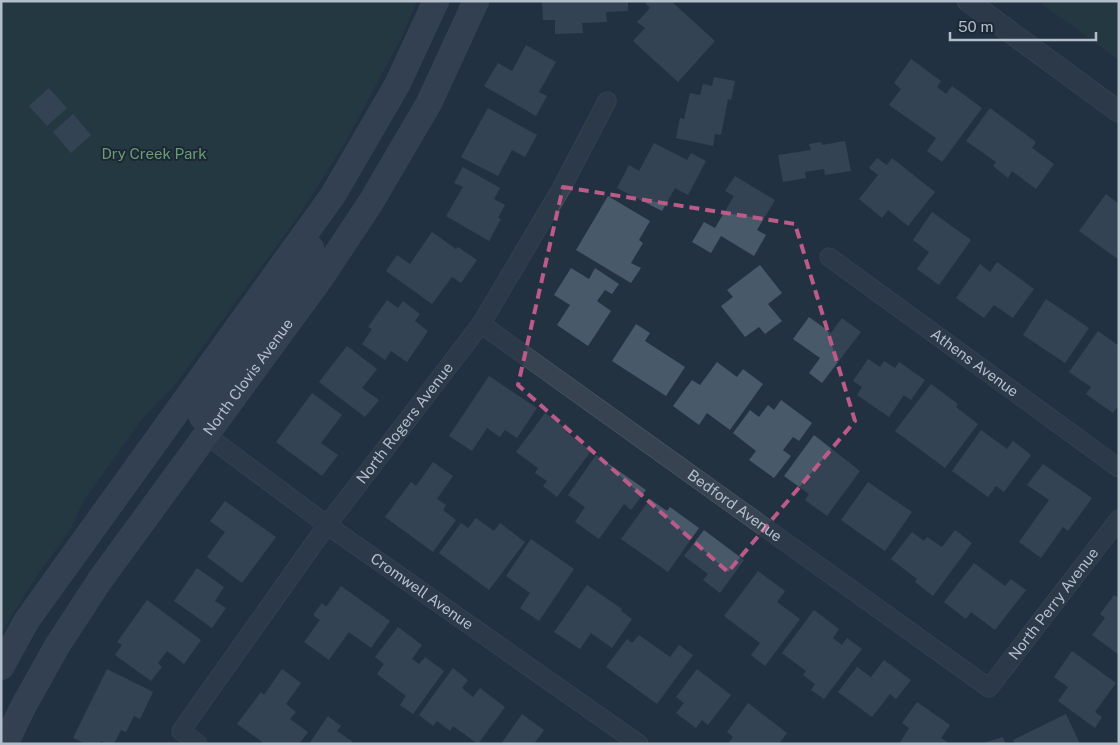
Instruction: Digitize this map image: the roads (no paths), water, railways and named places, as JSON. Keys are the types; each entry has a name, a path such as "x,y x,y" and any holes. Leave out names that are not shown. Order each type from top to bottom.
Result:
{"main road":[{"path":"1,667 33,612 334,195 397,85 436,1"},
{"name":"North Clovis Avenue","path":"6,744 23,707 57,646 100,580 320,279 371,202 430,103 476,1"},
{"path":"205,434 202,421 205,406 304,266 334,195"}],"street":[{"path":"968,1 1119,112"},
{"name":"North Rogers Avenue","path":"198,744 181,731 328,525 481,324 561,189 608,101"},
{"name":"Athens Avenue","path":"830,257 1119,468"},
{"name":"Bedford Avenue","path":"481,324 989,688"},
{"name":"Cromwell Avenue","path":"205,434 328,525 639,744"},
{"name":"North Perry Avenue","path":"989,688 1119,520"}],"park label":[{"name":"Dry Creek Park","path":"154,154"}]}
